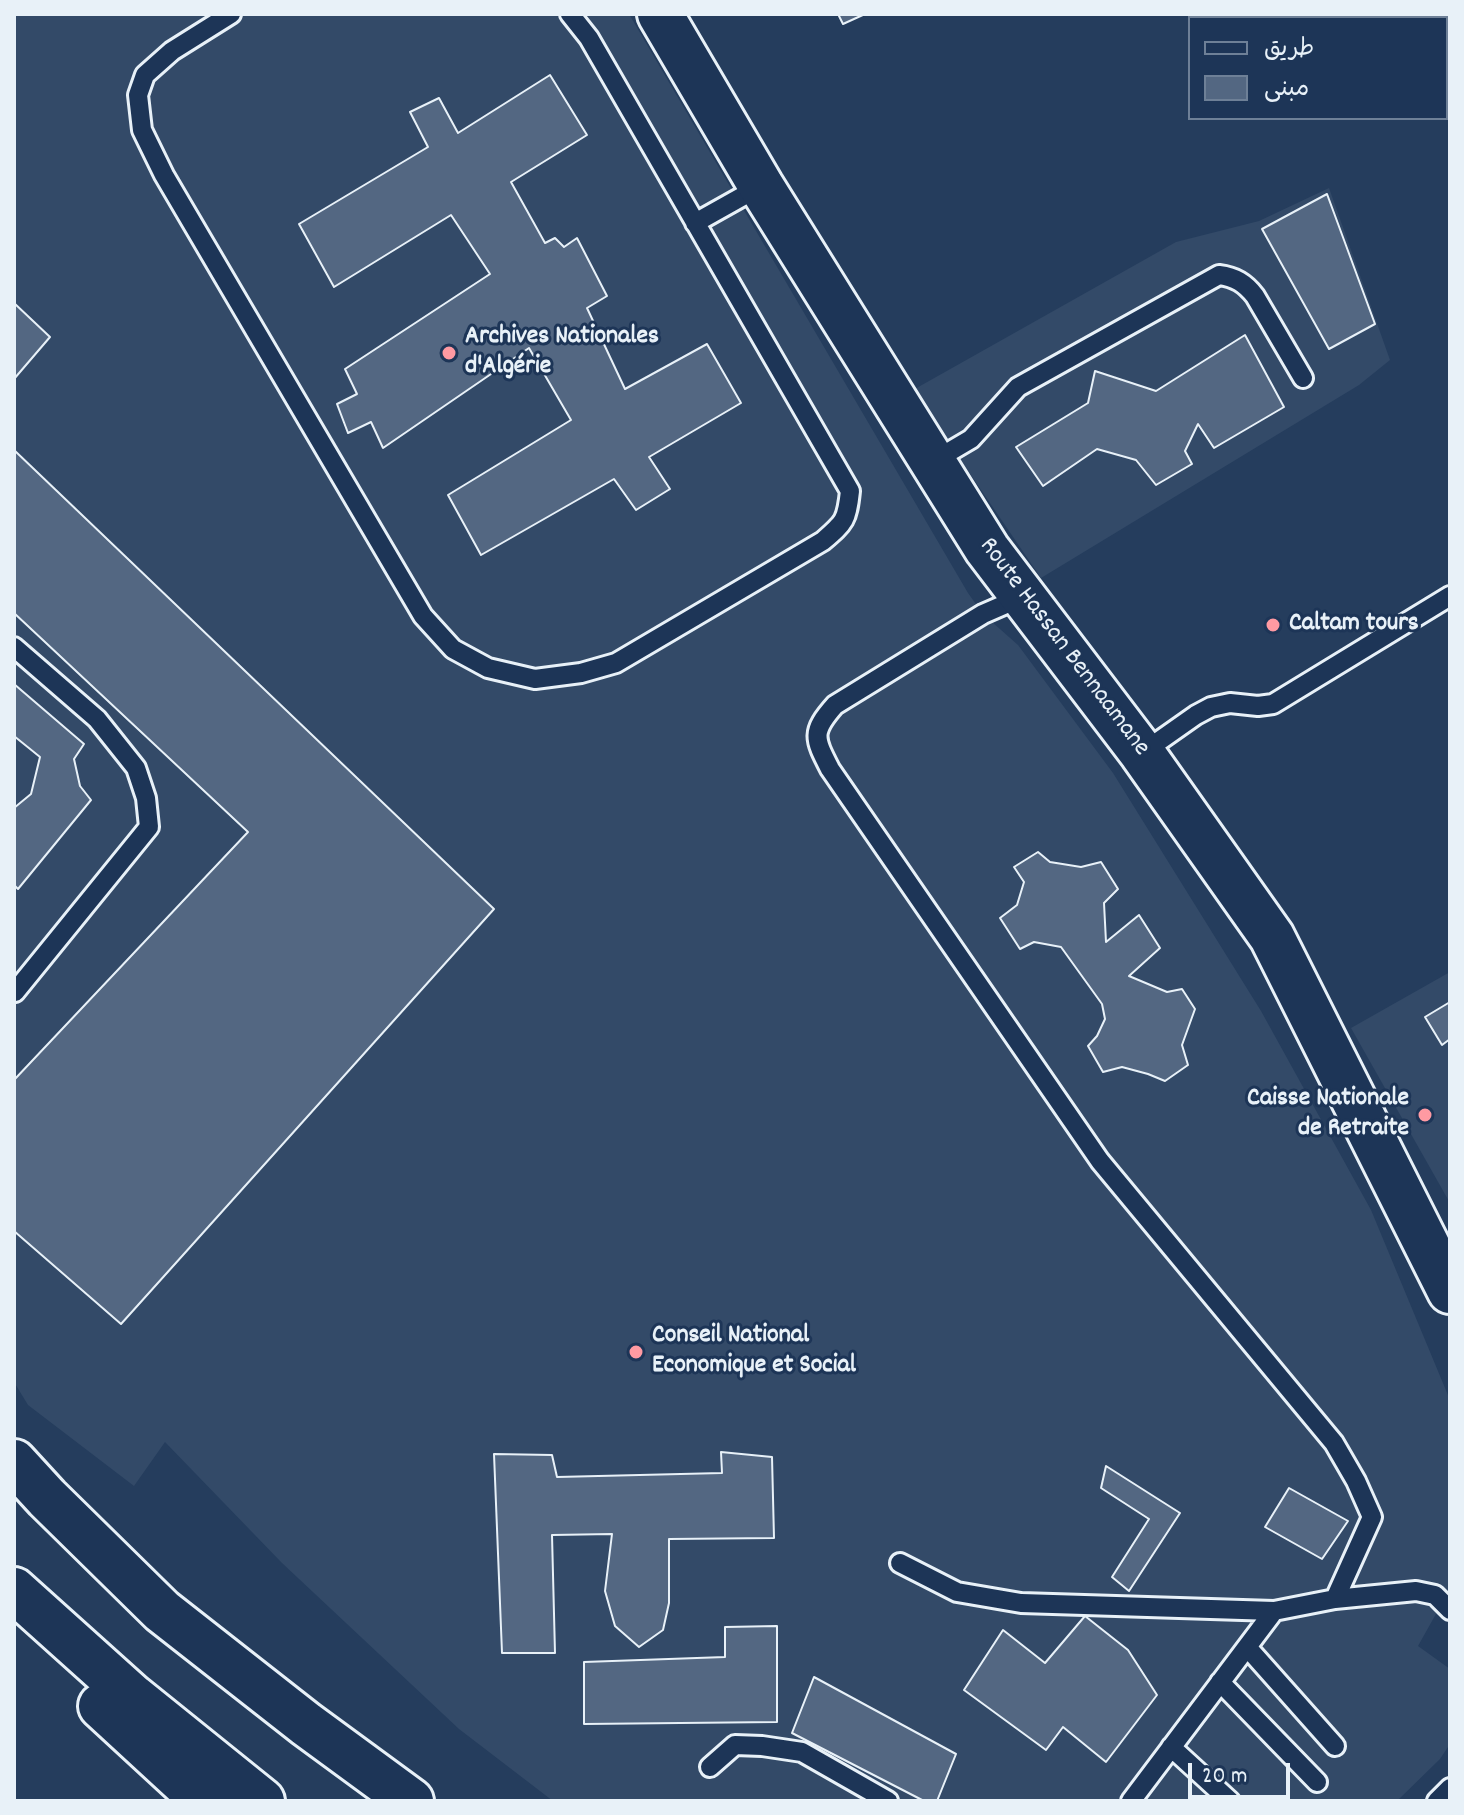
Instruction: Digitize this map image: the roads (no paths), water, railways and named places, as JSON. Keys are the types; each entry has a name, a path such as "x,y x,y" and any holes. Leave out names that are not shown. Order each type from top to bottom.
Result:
{"main road":[{"name":"Route Hassan Bennaamane","path":"660,14 761,186 987,549 1142,753 1272,937 1450,1291"},
{"path":"14,1439 47,1498"},
{"path":"14,1462 162,1611 306,1724 411,1801"},
{"path":"14,1590 133,1697 262,1801"},
{"path":"14,1619 56,1665 204,1801"}],"lane":[{"path":"231,14 172,51 145,75 138,95 142,130 164,175 423,616 453,649 488,668 535,679 581,673 616,663 823,541 847,516 850,491 589,38 570,14"},
{"path":"695,223 761,186"},
{"path":"932,462 971,439 1018,387 1219,275 1245,284 1255,296 1303,378"},
{"path":"1142,753 1211,707 1230,703 1273,704 1450,596"},
{"path":"1022,597 983,614 835,705 821,721 816,742 830,769 1100,1161 1334,1443 1372,1517 1335,1599"},
{"path":"14,647 97,719 136,768 146,798 149,827 15,992"},
{"path":"900,1563 957,1592 1021,1603 1274,1611 1335,1599 1416,1591 1435,1595 1450,1610"},
{"path":"1131,1801 1274,1611"},
{"path":"1247,1647 1335,1746"},
{"path":"1220,1682 1317,1782"},
{"path":"710,1767 735,1745 802,1752 888,1801"},
{"path":"1171,1747 1230,1801"},
{"path":"1437,1801 1450,1788"}],"place":[{"name":"Archives Nationales d'Algérie","path":"449,353"},
{"name":"Caltam tours","path":"1273,625"},
{"name":"Caisse Nationale de Retraite","path":"1425,1115"},
{"name":"Conseil National Economique et Social","path":"636,1352"}]}
